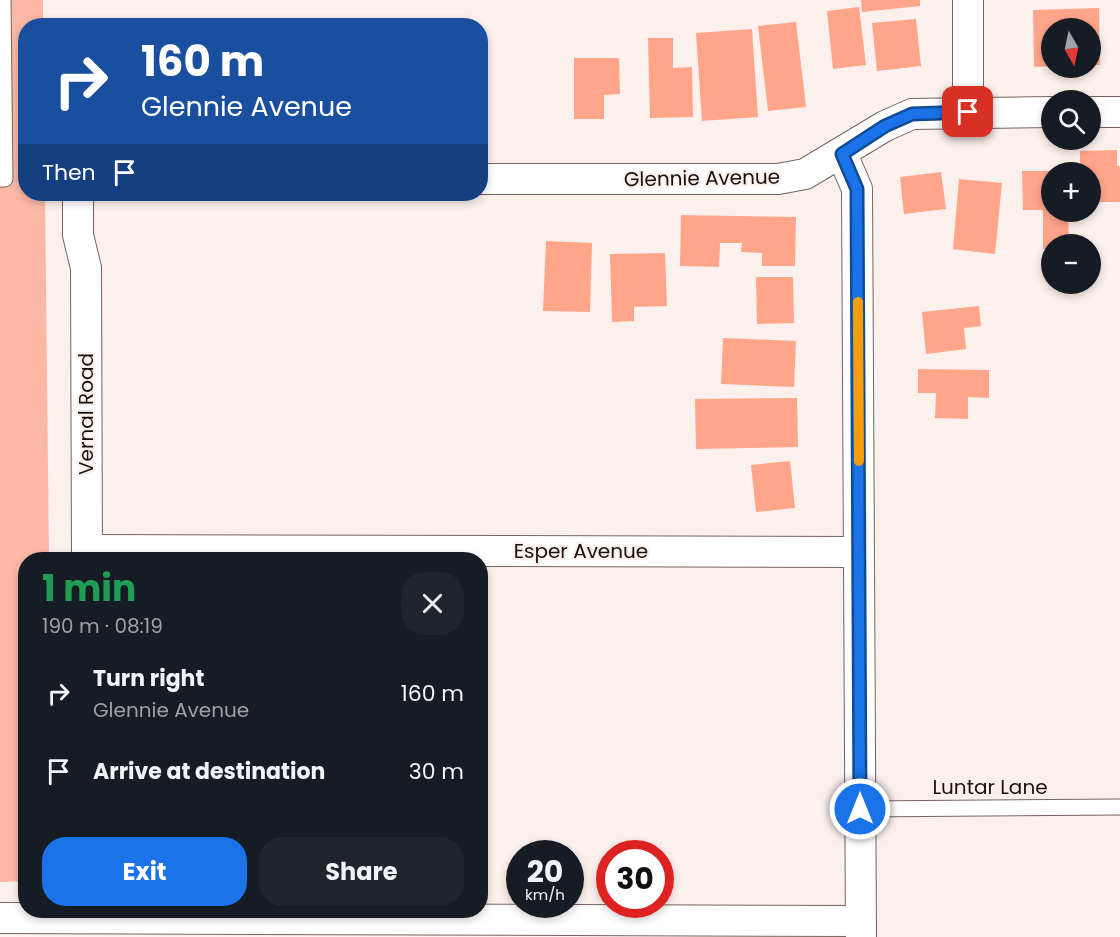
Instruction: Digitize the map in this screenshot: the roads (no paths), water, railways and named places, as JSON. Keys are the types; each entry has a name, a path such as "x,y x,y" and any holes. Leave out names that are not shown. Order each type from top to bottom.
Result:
{"street":[{"path":"968,0 968,112"},
{"name":"Glennie Avenue","path":"488,179 778,179 805,174 842,154 885,126 912,114 1041,112"},
{"path":"1101,112 1120,112"},
{"path":"254,918 861,929 857,189 842,154"},
{"name":"Vernal Road","path":"78,201 78,235 86,268 87,552"},
{"name":"Vernal Road","path":"86,268 95,234 96,201"},
{"name":"Esper Avenue","path":"488,553 859,552"},
{"path":"0,918 18,917"}],"lane":[{"path":"2,179 3,0"},
{"name":"Luntar Lane","path":"860,809 1120,807"}]}
